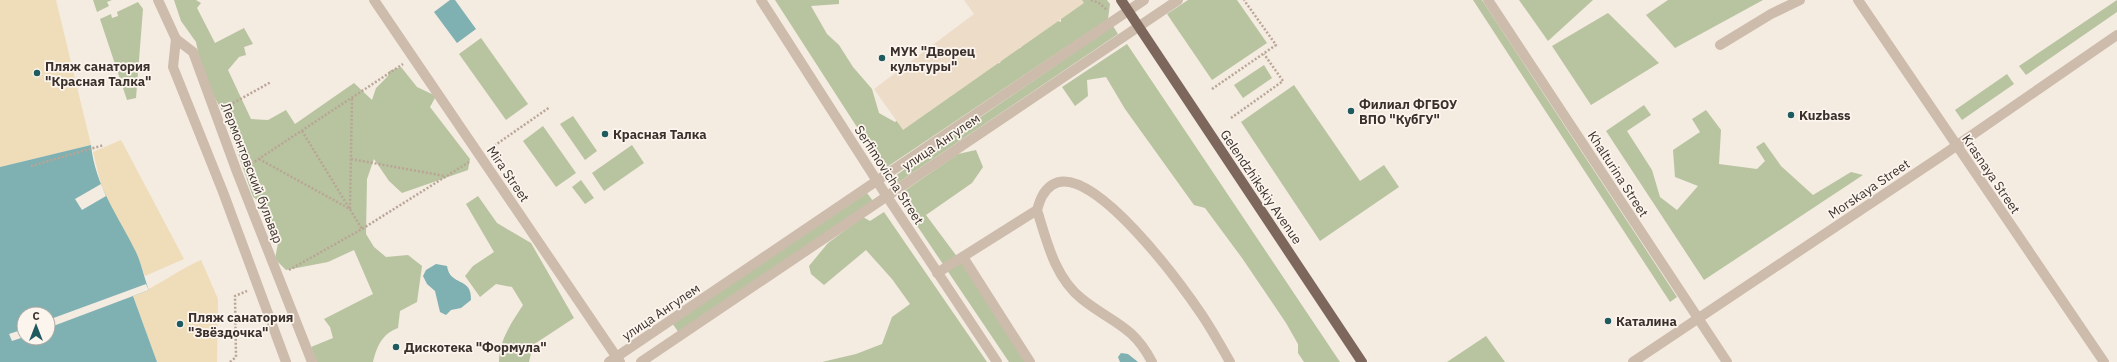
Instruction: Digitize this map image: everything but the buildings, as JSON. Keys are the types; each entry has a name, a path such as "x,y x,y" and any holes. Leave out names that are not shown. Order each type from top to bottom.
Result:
{"main road":[{"path":"1121,0 1128,11"},
{"name":"Gelendzhikskiy Avenue","path":"1128,11 1362,362"}],"street":[{"name":"Лермонтовский бульвар","path":"158,0 176,39 193,52 237,172 312,362"},
{"name":"Mira Street","path":"374,0 615,360"},
{"name":"Serfimovicha Street","path":"761,0 886,196 997,362"},
{"name":"улица Ангулем","path":"615,360 1144,0"},
{"name":"улица Ангулем","path":"641,362 1178,0"},
{"name":"Khalturina Street","path":"1488,0 1727,362"},
{"path":"1720,45 1771,14 1800,0"},
{"name":"Krasnaya Street","path":"1858,0 2104,362"},
{"name":"Morskaya Street","path":"1633,362 2117,35"},
{"path":"176,39 173,67 223,192 286,362"},
{"path":"1152,362 1143,344 1121,324 1082,299 1062,277 1047,243 1037,210 1042,195 1052,184 1070,181 1087,188 1120,214 1169,269 1203,316 1230,362"},
{"path":"938,273 1037,210"},
{"path":"963,256 1030,362"}],"path":[{"path":"1091,0 1099,3"},
{"path":"1212,89 1276,46 1244,0"},
{"path":"1231,118 1283,81 1264,54"},
{"path":"237,172 405,63"},
{"path":"215,113 271,82"},
{"path":"350,209 352,97"},
{"path":"491,148 550,107"},
{"path":"302,131 362,230"},
{"path":"31,166 104,145"},
{"path":"351,158 446,176"},
{"path":"259,159 350,209"},
{"path":"277,276 362,230 471,161"},
{"path":"230,362 236,357 236,296 258,287"}],"green space":[{"path":"93,0 112,0 107,2 109,6 97,12"},
{"path":"174,0 196,0 201,3 197,8 215,43 244,28 253,44 244,47 246,55 239,57 228,70 251,119 268,120 286,110 295,124 354,83 372,100 376,88 388,76 389,71 401,67 417,87 436,96 430,107 470,159 468,170 402,193 389,181 374,159 367,179 366,234 374,247 386,257 408,255 422,266 417,302 400,311 398,328 384,337 381,341 373,362 317,362 311,347 333,338 330,327 324,319 373,294 354,250 328,262 286,270 275,259 278,243 262,203 253,197 225,116 203,77 196,42 181,21"},
{"path":"775,0 839,0 839,4 811,6 827,34 839,45 853,67 872,89 879,113 895,122 942,91 953,95 966,67 1000,63 1006,49 1021,48 1016,32 1038,14 1061,22 1061,14 1070,0 1107,0 1110,4 1108,19 884,169"},
{"path":"1188,0 1237,0 1267,43 1212,80 1167,14"},
{"path":"1473,0 1482,0 1677,297 1670,302"},
{"path":"1519,0 1593,0 1548,41"},
{"path":"1668,0 1763,0 1675,48 1646,15"},
{"path":"2117,0 2117,12 2026,75 2019,66"},
{"path":"138,2 143,9 136,98 127,100 100,19 111,14 112,18 118,16 117,12"},
{"path":"1608,13 1659,63 1591,105 1552,46"},
{"path":"1113,26 1118,34 896,184 892,178"},
{"path":"481,38 528,104 506,120 459,54"},
{"path":"1127,44 1340,362 1304,362 1298,353 1298,344 1286,323 1242,258 1205,208 1194,205 1125,109 1106,77 1087,80 1088,96 1075,106 1062,87"},
{"path":"1264,65 1272,78 1243,98 1234,85"},
{"path":"2007,74 2014,84 1962,120 1955,110"},
{"path":"1294,85 1360,181 1384,165 1399,187 1320,241 1241,122"},
{"path":"1644,105 1651,115 1627,131 1652,170 1660,197 1677,210 1698,186 1675,177 1673,150 1700,132 1692,119 1706,110 1721,130 1719,164 1757,169 1765,161 1756,147 1764,142 1781,166 1813,195 1851,172 1863,175 1704,280 1606,131"},
{"path":"573,116 597,151 585,160 560,124"},
{"path":"543,126 576,173 556,187 523,141"},
{"path":"632,145 644,163 604,191 592,173"},
{"path":"976,150 983,167 972,183 926,215 967,270 1028,362 1009,362 897,196 958,154"},
{"path":"581,180 594,198 585,204 572,187"},
{"path":"867,193 873,201 679,333 672,323"},
{"path":"478,196 497,223 531,243 574,318 533,345 529,362 499,362 501,346 523,305 512,287 496,284 480,297 465,276 473,266 494,252 466,204"},
{"path":"884,212 987,362 822,362 856,354 882,344 892,317 910,304 892,279 866,250 824,285 811,274 809,266 828,243 863,217 870,221"},
{"path":"1486,336 1505,362 1447,362"}],"sand":[{"name":"Пляж санатория \"Красная Талка\"","path":"0,0 56,0 91,145 0,167"},
{"path":"121,140 184,259 145,276 137,254 112,211 101,184 93,152"},
{"name":"Пляж санатория \"Звёздочка\"","path":"201,260 218,299 217,362 157,362 133,296 151,288"}],"shaded area":[{"path":"964,0 1082,0 1084,3 903,130 874,89 974,14"}],"water":[{"path":"450,0 455,0 476,29 457,43 434,12"},
{"path":"91,145 97,174 109,201 136,252 149,290 133,296 157,362 0,362 0,167"},
{"path":"436,264 447,266 452,277 465,284 470,293 471,300 461,308 451,310 446,315 440,312 435,291 427,284 423,276 426,270"},
{"path":"1121,353 1128,354 1138,362 1120,362 1118,357"}],"pier":[{"path":"101,184 106,196 82,210 75,199"},
{"path":"146,284 149,290 56,325 56,317"},
{"path":"16,332 16,340 12,341 9,334"}],"place":[{"name":"МУК \"Дворец культуры\"","path":"882,58"},
{"name":"Пляж санатория \"Красная Талка\"","path":"37,73"},
{"name":"Филиал ФГБОУ ВПО \"КубГУ\"","path":"1351,111"},
{"name":"Kuzbass","path":"1791,115"},
{"name":"Красная Талка","path":"605,134"},
{"name":"Каталина","path":"1608,321"},
{"name":"Пляж санатория \"Звёздочка\"","path":"180,324"},
{"name":"Дискотека \"Формула\"","path":"396,347"}]}
